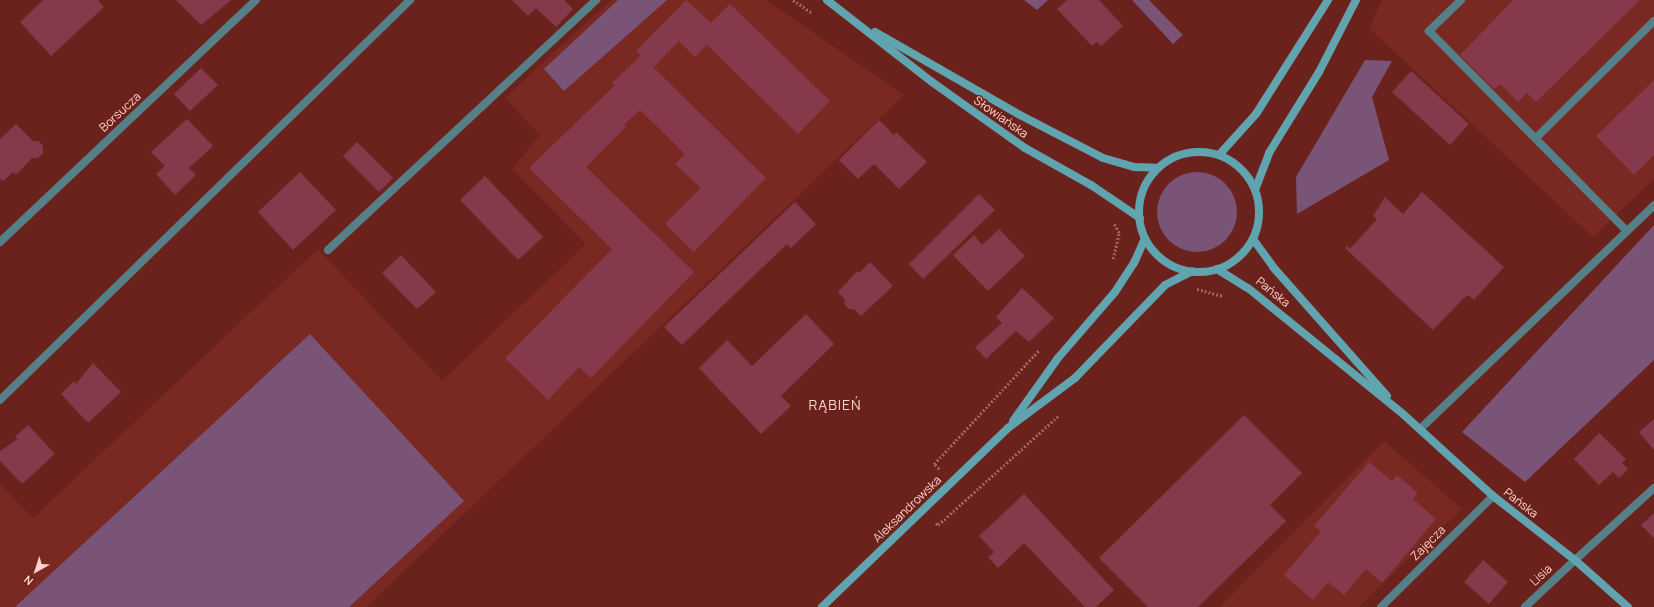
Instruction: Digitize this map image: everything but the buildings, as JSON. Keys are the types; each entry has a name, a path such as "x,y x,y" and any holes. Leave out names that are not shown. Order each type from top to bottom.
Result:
{"main road":[{"name":"Słowiańska","path":"826,0 857,22 932,82 1014,141 1091,185 1140,218"},
{"path":"1219,155 1256,114 1328,0"},
{"path":"1255,190 1269,153 1319,72 1356,0"},
{"name":"Słowiańska","path":"857,22 933,62 1020,115 1103,158 1134,168 1158,168"},
{"path":"1191,152 1219,155 1241,169 1255,190 1259,206 1258,223 1253,239 1238,258 1217,269 1192,271 1164,260 1145,238 1140,218 1141,196 1158,168 1182,154 1191,152"},
{"name":"Aleksandrowska","path":"1008,428 1058,358 1115,292 1134,263 1145,238"},
{"name":"Pańska","path":"1253,239 1277,272 1403,414"},
{"name":"Pańska","path":"1217,269 1248,288 1403,414 1493,496 1575,560 1628,607"},
{"name":"Aleksandrowska","path":"822,607 1008,428 1075,378 1165,285 1192,271"}],"street":[{"name":"Borsucza","path":"0,242 256,0"},
{"path":"0,400 410,0"},
{"path":"328,250 596,0"},
{"path":"1461,0 1430,32 1627,231"},
{"path":"1536,138 1654,21"},
{"path":"1420,430 1654,206"},
{"name":"Lisia","path":"1525,607 1654,488"},
{"name":"Zajęcza","path":"1381,607 1493,496"}],"path":[{"path":"793,0 815,15"},
{"path":"1110,264 1116,253 1119,233 1112,220"},
{"path":"1191,291 1198,289 1230,298"},
{"path":"952,482 934,464 1042,346"},
{"path":"922,512 938,525 1060,414"}],"shaded area":[{"path":"611,0 766,0 904,95 366,607 0,607 0,484 33,518 318,249 442,381 586,244 512,169 540,135 505,98"},
{"path":"618,0 667,0 564,91 544,69"},
{"path":"1024,0 1048,0 1037,10"},
{"path":"1132,0 1149,0 1183,35 1173,44"},
{"path":"1382,0 1654,0 1654,179 1593,237 1369,28"},
{"path":"1365,60 1392,61 1372,97 1389,160 1297,214 1296,177"},
{"path":"1197,172 1212,175 1225,184 1234,197 1237,212 1234,227 1225,240 1212,249 1197,252 1182,249 1169,240 1160,227 1157,212 1160,197 1169,184 1182,175"},
{"path":"1654,225 1654,360 1525,482 1462,432"},
{"path":"310,334 464,501 349,607 15,607"},
{"path":"1384,441 1462,509 1358,607 1220,607"}],"district":[{"name":"RĄBIEŃ","path":"835,405"}]}
